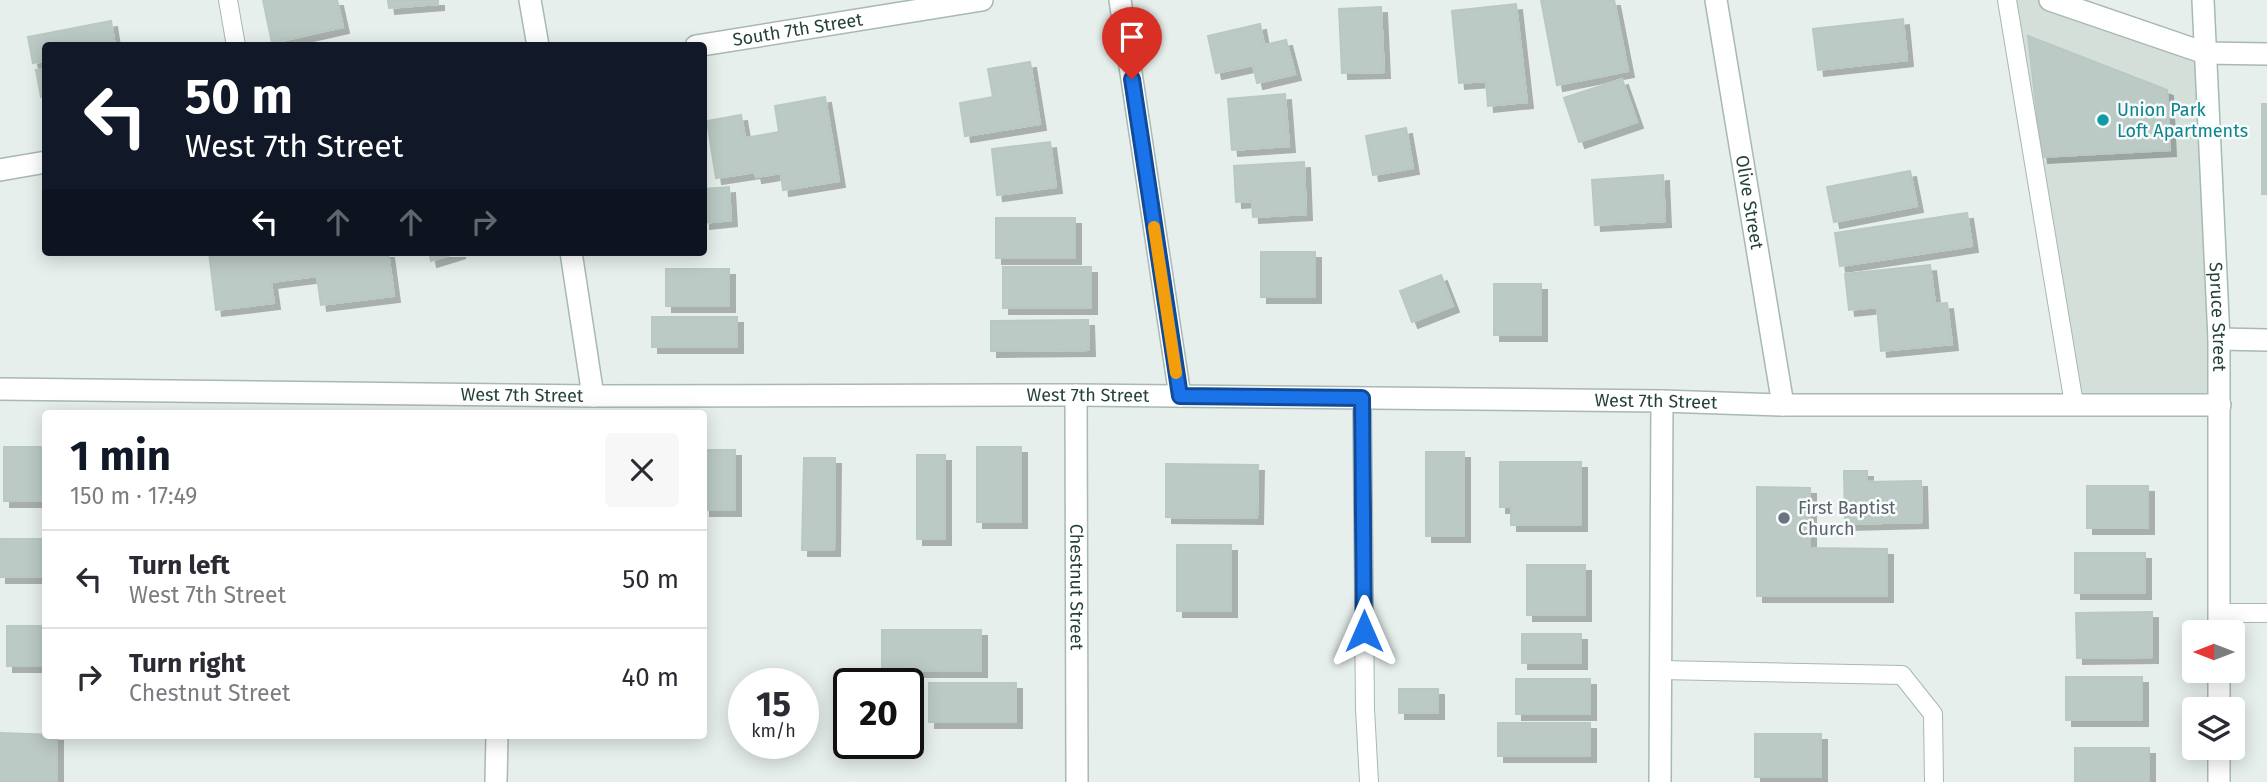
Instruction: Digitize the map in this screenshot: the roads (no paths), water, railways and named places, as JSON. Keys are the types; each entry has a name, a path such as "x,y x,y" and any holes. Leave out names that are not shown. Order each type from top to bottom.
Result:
{"street":[{"path":"530,0 537,42"},
{"name":"South 7th Street","path":"707,44 982,0"},
{"path":"1120,0 1180,396"},
{"name":"Olive Street","path":"1716,0 1783,405"},
{"path":"2050,0 2205,53 2267,54"},
{"name":"Spruce Street","path":"2203,0 2219,339 2219,620"},
{"path":"0,170 42,163"},
{"path":"572,256 593,396"},
{"path":"2219,339 2267,340"},
{"name":"West 7th Street","path":"0,389 498,404 593,396 1076,394 1662,401 1783,405 2220,405"},
{"name":"Chestnut Street","path":"1076,394 1077,782"},
{"path":"1660,782 1662,401"},
{"path":"496,739 496,782"},
{"path":"2219,760 2219,782"}],"lane":[{"path":"228,0 235,42"},
{"path":"2007,0 2074,404"},
{"path":"1362,398 1365,709 1369,782"},
{"path":"2230,620 2267,613"},
{"path":"1661,670 1902,675 1933,714 1934,782"}],"place":[{"name":"Union Park Loft Apartments","path":"2103,120"},
{"name":"First Baptist Church","path":"1784,518"}]}
